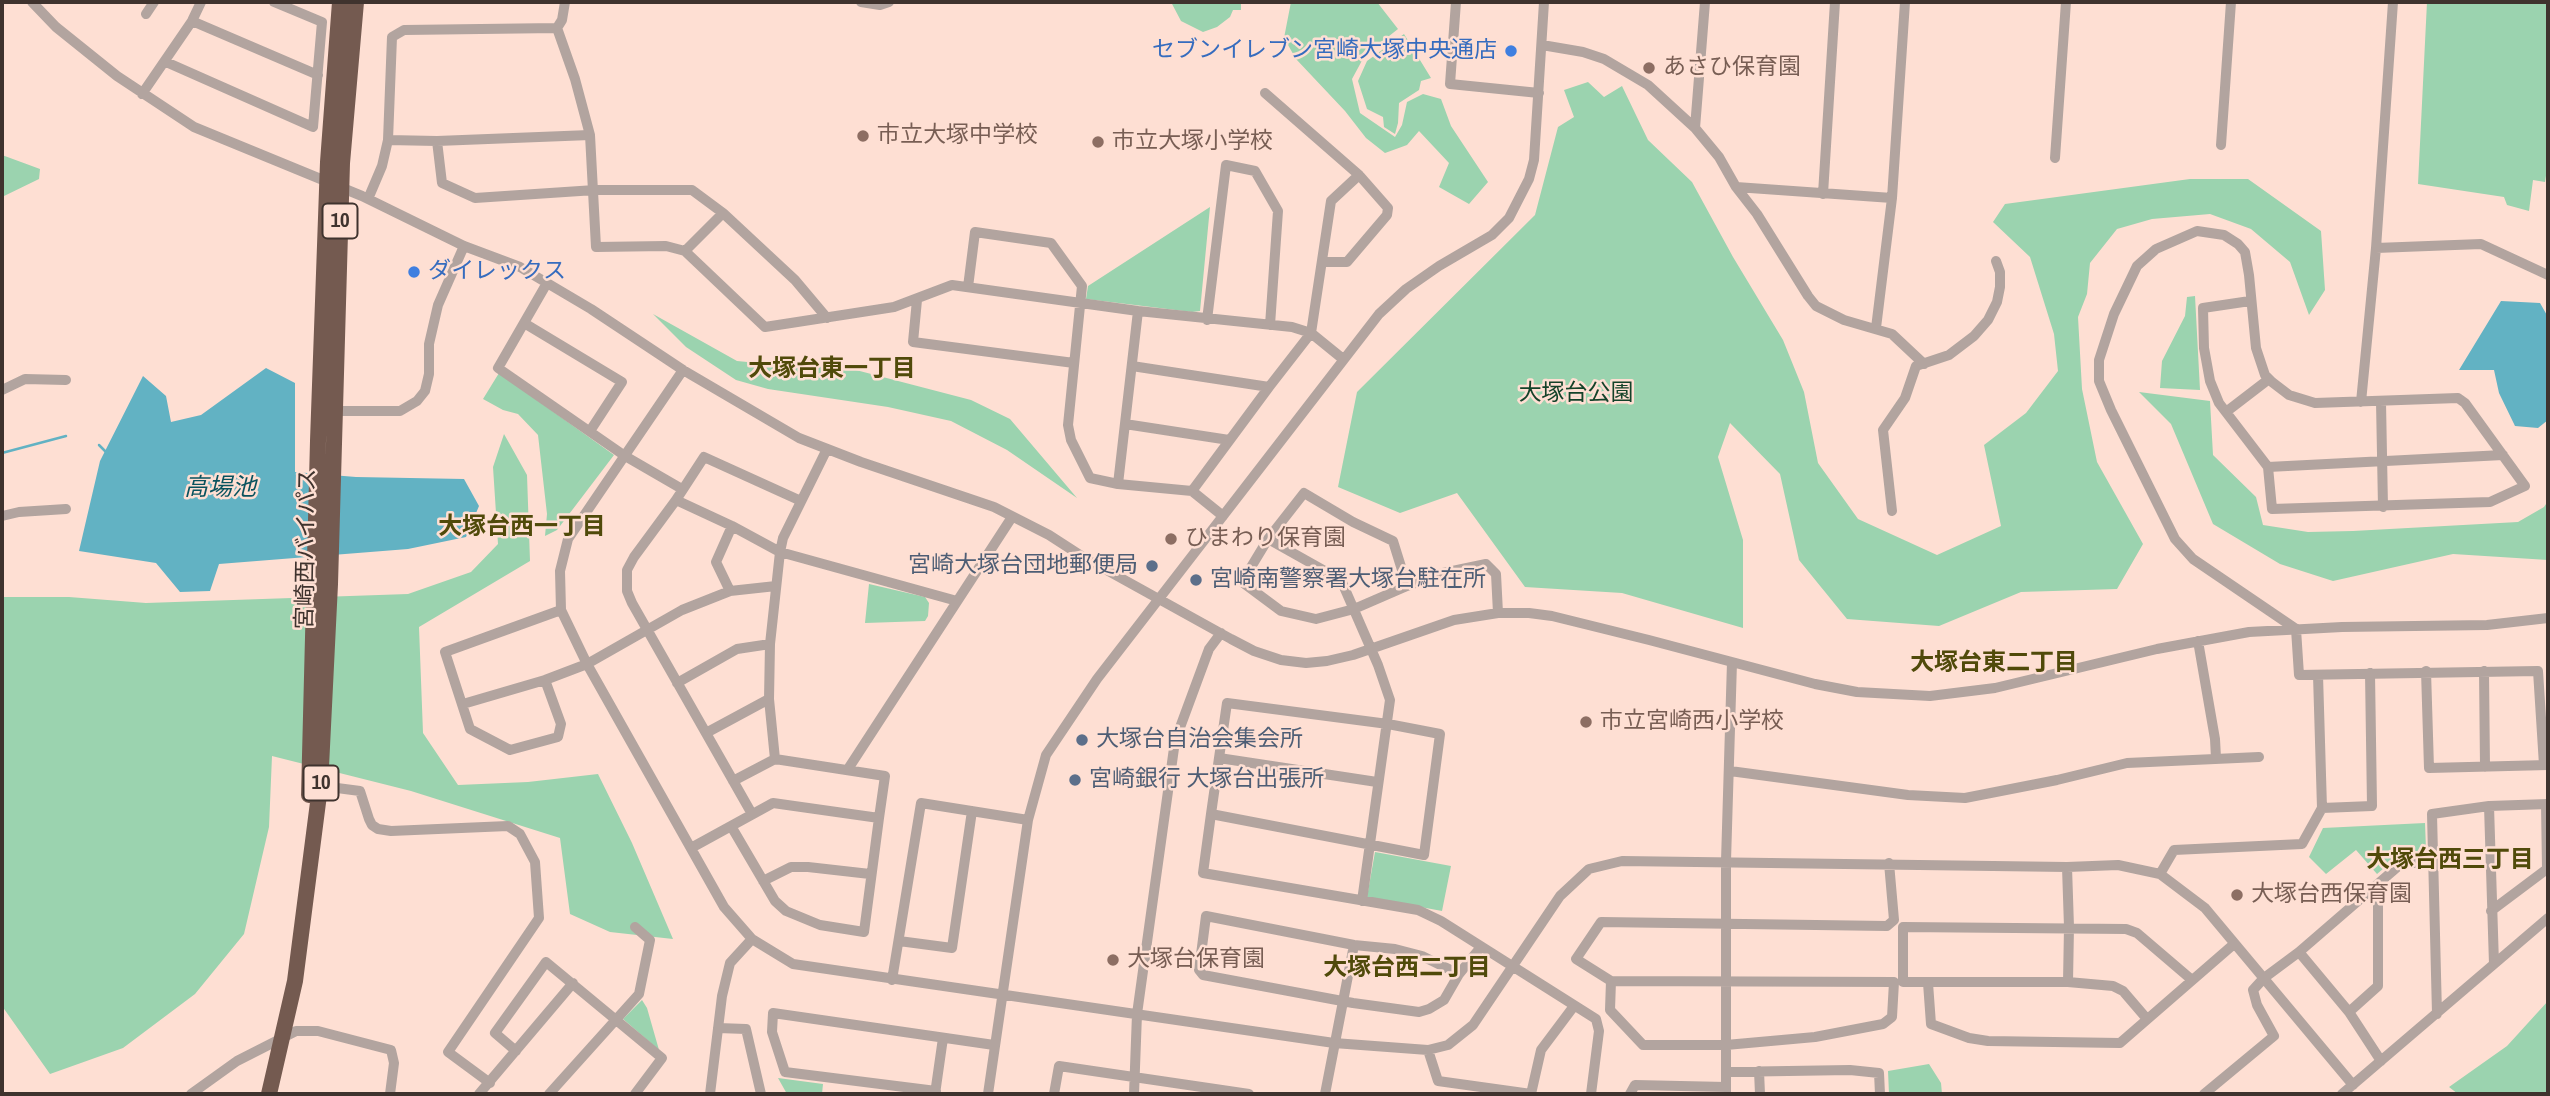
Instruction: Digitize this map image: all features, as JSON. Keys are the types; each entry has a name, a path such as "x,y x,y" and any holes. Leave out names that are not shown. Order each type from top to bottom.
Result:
{"highway":[{"name":"宮崎西バイパス","path":"327,411 328,162 340,2"},
{"name":"宮崎西バイパス","path":"266,1094 284,1033 293,981 315,785 323,584 325,441 342,163 356,2"},
{"name":"宮崎西バイパス","path":"266,1094 293,981"},
{"path":"276,1094 284,1033"}],"street":[{"path":"32,2 56,27 142,94 194,127 365,197 464,246 520,267 592,309 683,370 799,438 994,507 1049,535 1083,557 1254,651 1281,660 1306,663 1327,661 1454,620 1498,613 1552,616 1815,684 1857,692 1930,696 1995,688 2198,641 2249,632 2487,625 2548,618"},
{"path":"146,14 154,2"},
{"path":"142,94 166,62 201,2"},
{"path":"166,62 313,127 322,22 274,2"},
{"path":"557,28 562,20 565,2"},
{"path":"862,2 880,5 889,2"},
{"path":"1456,2 1450,84 1539,93"},
{"path":"988,1094 1028,820 1045,755 1097,678 1379,314 1406,289 1492,235 1509,218 1529,179 1534,160 1544,2"},
{"path":"1695,128 1705,2"},
{"path":"1823,194 1835,2"},
{"path":"1876,328 1892,198 1905,2"},
{"path":"2055,158 2066,2"},
{"path":"2221,145 2231,2"},
{"path":"2361,402 2376,248 2393,2"},
{"path":"192,21 318,75"},
{"path":"365,197 382,166 388,140 392,37 404,30 557,28"},
{"path":"557,28 575,79 590,135 596,247 666,246 685,251 765,327 894,307 952,285 1208,320 1292,327 1311,333 1343,359"},
{"path":"1542,45 1583,52 1617,65 1648,85 1695,128 1718,157 1735,187 1756,214 1816,306 1844,320 1892,334 1924,364"},
{"path":"1265,93 1359,176 1386,204 1387,215 1347,262 1322,262"},
{"path":"388,140 437,141 590,135"},
{"path":"437,141 442,183 475,198 594,190 692,190 723,213 795,280 827,318"},
{"path":"1208,320 1226,165 1255,172 1278,211 1270,325"},
{"path":"1192,491 1311,333 1331,201 1359,176"},
{"path":"1735,187 1892,198"},
{"path":"685,251 723,213"},
{"path":"2250,301 2206,306 2202,310 2207,367 2213,391 2226,412 2269,467 2271,508 2478,503 2496,500 2525,486 2465,402 2458,398 2309,403 2289,395 2269,379 2256,348 2246,256 2238,244 2216,232 2197,231 2156,249 2133,272 2114,314 2099,360 2099,381 2175,539 2193,559 2296,629"},
{"path":"968,287 975,232 1051,243 1082,286 1068,425 1071,440 1090,478 1118,484 1192,491 1223,516"},
{"path":"2376,248 2480,244 2548,275"},
{"path":"327,411 400,411 417,401 425,391 429,374 429,344 438,304 464,246"},
{"path":"1892,511 1883,430 1905,398 1916,366 1949,355 1974,336 1987,320 1997,303 2000,287 2000,272 1996,261"},
{"path":"547,283 498,368 625,456 682,489"},
{"path":"917,300 913,342 1074,363"},
{"path":"1118,484 1138,311"},
{"path":"524,323 622,382 590,431"},
{"path":"1132,366 1269,387"},
{"path":"683,370 569,539 560,571 561,610 587,664 724,907 752,939 793,964 1334,1044 1427,1051 1448,1045 1473,1025 1560,896 1589,869 1622,861 2067,867 2118,865 2160,874 2205,908 2353,1085"},
{"path":"2,390 25,379 66,380"},
{"path":"2226,412 2269,379"},
{"path":"2381,401 2383,507"},
{"path":"1125,424 1229,440"},
{"path":"775,759 769,699 770,645 780,552 783,538 827,449"},
{"path":"2269,467 2503,455"},
{"path":"752,814 627,591 627,570 704,457 800,501"},
{"path":"1407,586 1394,541 1353,522 1304,493 1268,539 1242,582 1281,611 1316,619 1354,609 1443,573 1486,564 1496,573 1498,613"},
{"path":"676,500 780,552 957,601"},
{"path":"2,516 19,512 66,509"},
{"path":"848,769 1013,517"},
{"path":"730,591 716,562 732,526"},
{"path":"1268,539 1341,580 1390,700 1362,901"},
{"path":"463,704 545,681 587,664 682,611 730,591 776,586"},
{"path":"545,681 561,724 558,737 510,750 470,729 445,652 561,610"},
{"path":"2296,629 2299,675 2426,671 2538,671 2546,765 2429,768 2426,671"},
{"path":"1134,1094 1137,1014 1175,741 1209,649 1221,633"},
{"path":"2198,641 2216,758"},
{"path":"677,683 737,649 770,645"},
{"path":"1630,1094 1635,1085 1726,1090 1726,861 1732,662"},
{"path":"2484,671 2485,767"},
{"path":"2322,808 2372,806 2370,673"},
{"path":"2160,874 2174,850 2302,844 2322,808 2318,675"},
{"path":"706,733 769,699"},
{"path":"1211,814 1424,855 1440,734 1388,724 1227,703 1211,814 1203,873 1418,910 1441,921 1596,1019 1599,1031 1591,1094"},
{"path":"1730,771 1908,795 1965,798 2127,763 2259,757"},
{"path":"1219,758 1377,782"},
{"path":"731,826 762,881 775,901 786,911 805,921 836,929 864,932 885,776 775,759 733,781"},
{"path":"315,785 360,791 369,819 378,829 391,831 508,826 520,834 535,862 539,918 448,1052 489,1083"},
{"path":"691,848 773,803 879,818"},
{"path":"892,980 921,803 1028,820"},
{"path":"2437,1014 2432,814 2489,806 2547,804 2547,869 2491,911"},
{"path":"2489,806 2494,964"},
{"path":"899,941 952,948 972,811"},
{"path":"1611,981 1610,1010 1643,1045 1726,1045 1815,1037 1883,1024 1892,1017 1894,982 1611,981 1576,959 1601,922 1887,926 1894,920 1889,863"},
{"path":"2204,1094 2274,1035 2257,1005 2253,990 2264,978 2299,952 2402,863 2432,863"},
{"path":"762,881 790,867 870,874"},
{"path":"2067,867 2067,982"},
{"path":"2349,1012 2378,986 2378,896 2372,889"},
{"path":"1459,974 1422,956 1395,949 1354,945 1206,916 1199,970 1203,975 1344,1002 1419,1012 1444,1000 1459,974 1481,947"},
{"path":"2343,1094 2548,918"},
{"path":"549,1094 639,994 650,940 635,926"},
{"path":"2147,1019 2123,991 2113,986 2067,982 1903,982 1903,927 2108,927 2132,930 2192,979"},
{"path":"710,1094 722,996 730,963 752,939"},
{"path":"1928,983 1931,1024 1969,1038 1988,1041 2120,1043 2234,944"},
{"path":"1325,1094 1354,945"},
{"path":"2299,952 2349,1012 2381,1061"},
{"path":"516,1051 495,1033 547,962 662,1058 635,1094"},
{"path":"478,1094 573,983"},
{"path":"1427,1051 1438,1081 1531,1094 1541,1049 1574,1006"},
{"path":"943,1038 935,1093 785,1072 772,1032 774,1013 994,1045"},
{"path":"718,1028 746,1029 761,1094"},
{"path":"191,1094 237,1061 296,1031 318,1031 391,1050 394,1063 390,1094"},
{"path":"1054,1094 1059,1066 1249,1094"},
{"path":"1726,1072 1850,1070 1879,1073 1880,1094"},
{"path":"1759,1072 1760,1094"}],"green space":[{"path":"1171,2 1241,2 1241,10 1233,10 1230,17 1217,27 1203,32 1181,21"},
{"path":"1291,2 1377,2 1398,29 1365,55 1352,79 1360,113 1395,137 1402,125 1407,102 1423,94 1441,99 1451,126 1488,182 1469,204 1439,187 1449,163 1419,131 1407,145 1385,153 1366,138 1345,111 1296,59 1284,38"},
{"path":"2427,2 2548,2 2548,163 2545,182 2533,180 2529,211 2507,205 2504,197 2418,184"},
{"path":"1404,34 1431,78 1421,81 1419,90 1399,103 1395,134 1384,127 1383,117 1367,109 1358,81 1367,61"},
{"name":"大塚台公園","path":"1588,82 1604,97 1622,86 1648,140 1692,182 1783,340 1804,392 1818,463 1858,519 1937,555 2001,526 1984,445 2026,413 2058,371 2054,334 2030,257 1993,222 2005,204 2190,179 2248,179 2321,231 2325,290 2309,315 2290,262 2251,229 2210,214 2152,219 2117,229 2090,263 2087,294 2078,317 2082,389 2097,462 2143,544 2117,589 2021,592 1939,626 1847,619 1799,560 1780,474 1730,423 1718,457 1743,540 1743,628 1622,593 1525,587 1457,493 1400,513 1338,487 1357,392 1535,215 1558,127 1574,117 1564,90"},
{"path":"2,155 40,169 39,179 2,197"},
{"path":"1210,207 1200,311 1086,299 1088,286"},
{"path":"2195,296 2200,390 2160,388 2162,361 2185,316 2187,297"},
{"path":"653,314 737,361 778,365 829,363 971,400 1010,419 1077,498 1007,450 951,421 888,407 768,389 736,380 686,347"},
{"path":"499,373 614,455 557,530 545,536 547,514 538,435 518,414 503,410 483,399"},
{"path":"2139,392 2210,401 2213,455 2256,497 2263,525 2308,532 2518,522 2544,507 2548,501 2548,560 2453,554 2333,581 2280,564 2213,524 2171,424"},
{"path":"504,434 527,475 530,561 419,627 423,733 458,785 528,782 598,774 632,843 673,939 610,932 570,914 560,838 411,791 272,756 269,827 244,934 195,994 123,1048 50,1074 2,1006 2,597 69,597 146,603 408,594 471,572 498,544 493,467"},
{"path":"869,584 925,597 929,603 925,621 865,623"},
{"path":"2425,823 2426,850 2420,856 2397,857 2377,874 2356,850 2326,874 2309,857 2323,828"},
{"path":"1375,852 1451,866 1442,911 1367,897"},
{"path":"642,1000 647,1008 659,1050 623,1019"},
{"path":"2548,1001 2548,1094 2458,1094 2449,1087 2507,1046"},
{"path":"1929,1064 1941,1083 1942,1094 1889,1094 1888,1071"},
{"path":"778,1078 823,1084 822,1094 787,1094"}],"water":[{"path":"2501,301 2540,303 2548,317 2548,420 2538,428 2515,426 2499,393 2494,370 2459,370"},
{"name":"高場池","path":"266,368 295,383 295,472 356,477 464,479 479,506 466,537 408,549 219,564 210,591 180,592 156,563 79,551 100,461 143,376 166,396 171,422 201,415"}],"waterway":[{"path":"2,453 66,436"},
{"path":"99,445 107,453"}],"place":[{"name":"セブンイレブン宮崎大塚中央通店","path":"1511,51"},
{"name":"あさひ保育園","path":"1649,68"},
{"name":"市立大塚中学校","path":"863,136"},
{"name":"市立大塚小学校","path":"1098,142"},
{"name":"ダイレックス","path":"414,272"},
{"name":"ひまわり保育園","path":"1171,539"},
{"name":"宮崎大塚台団地郵便局","path":"1152,566"},
{"name":"宮崎南警察署大塚台駐在所","path":"1196,580"},
{"name":"市立宮崎西小学校","path":"1586,722"},
{"name":"大塚台自治会集会所","path":"1082,740"},
{"name":"宮崎銀行 大塚台出張所","path":"1075,780"},
{"name":"大塚台西保育園","path":"2237,895"},
{"name":"大塚台保育園","path":"1113,960"}],"district":[{"name":"大塚台東一丁目","path":"832,370"},
{"name":"大塚台西一丁目","path":"522,528"},
{"name":"大塚台東二丁目","path":"1994,664"},
{"name":"大塚台西三丁目","path":"2450,861"},
{"name":"大塚台西二丁目","path":"1407,969"}]}
